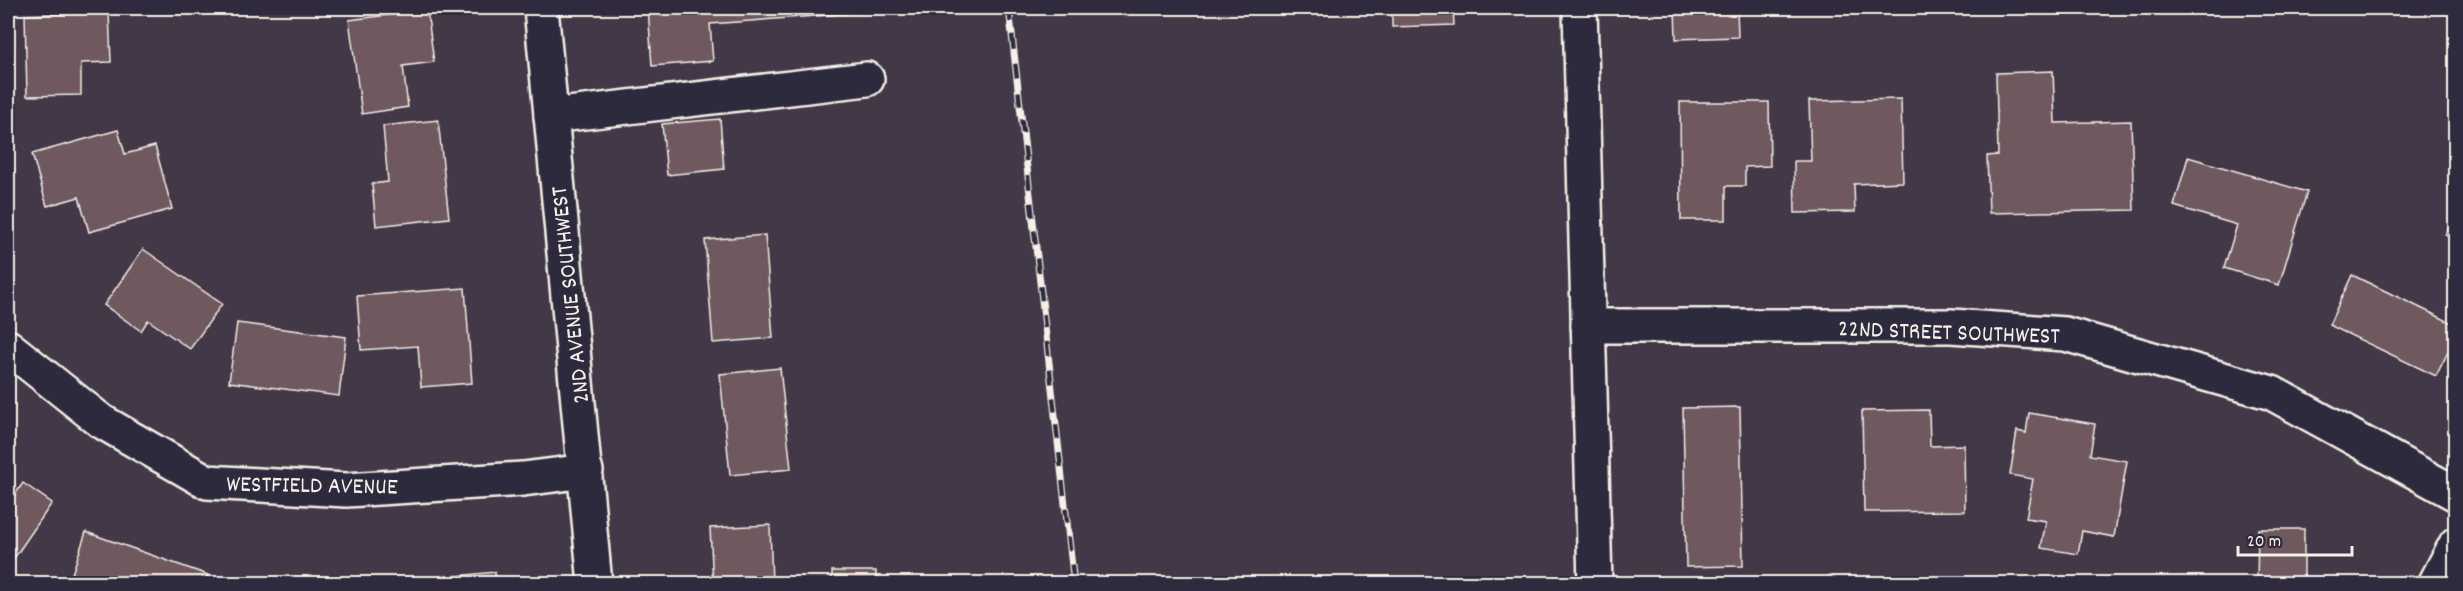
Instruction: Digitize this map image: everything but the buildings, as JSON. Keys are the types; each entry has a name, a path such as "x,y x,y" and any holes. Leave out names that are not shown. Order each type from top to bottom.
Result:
{"street":[{"name":"2ND AVENUE SOUTHWEST","path":"541,8 595,584"},
{"path":"1580,8 1595,584"},
{"path":"551,116 867,79"},
{"name":"22ND STREET SOUTHWEST","path":"1588,326 1951,326 2065,333 2272,393 2456,494"},
{"name":"WESTFIELD AVENUE","path":"8,347 101,421 207,482 346,490 523,479 586,471"},
{"path":"2435,584 2456,544"}],"railway":[{"path":"1009,8 1074,584"}]}
